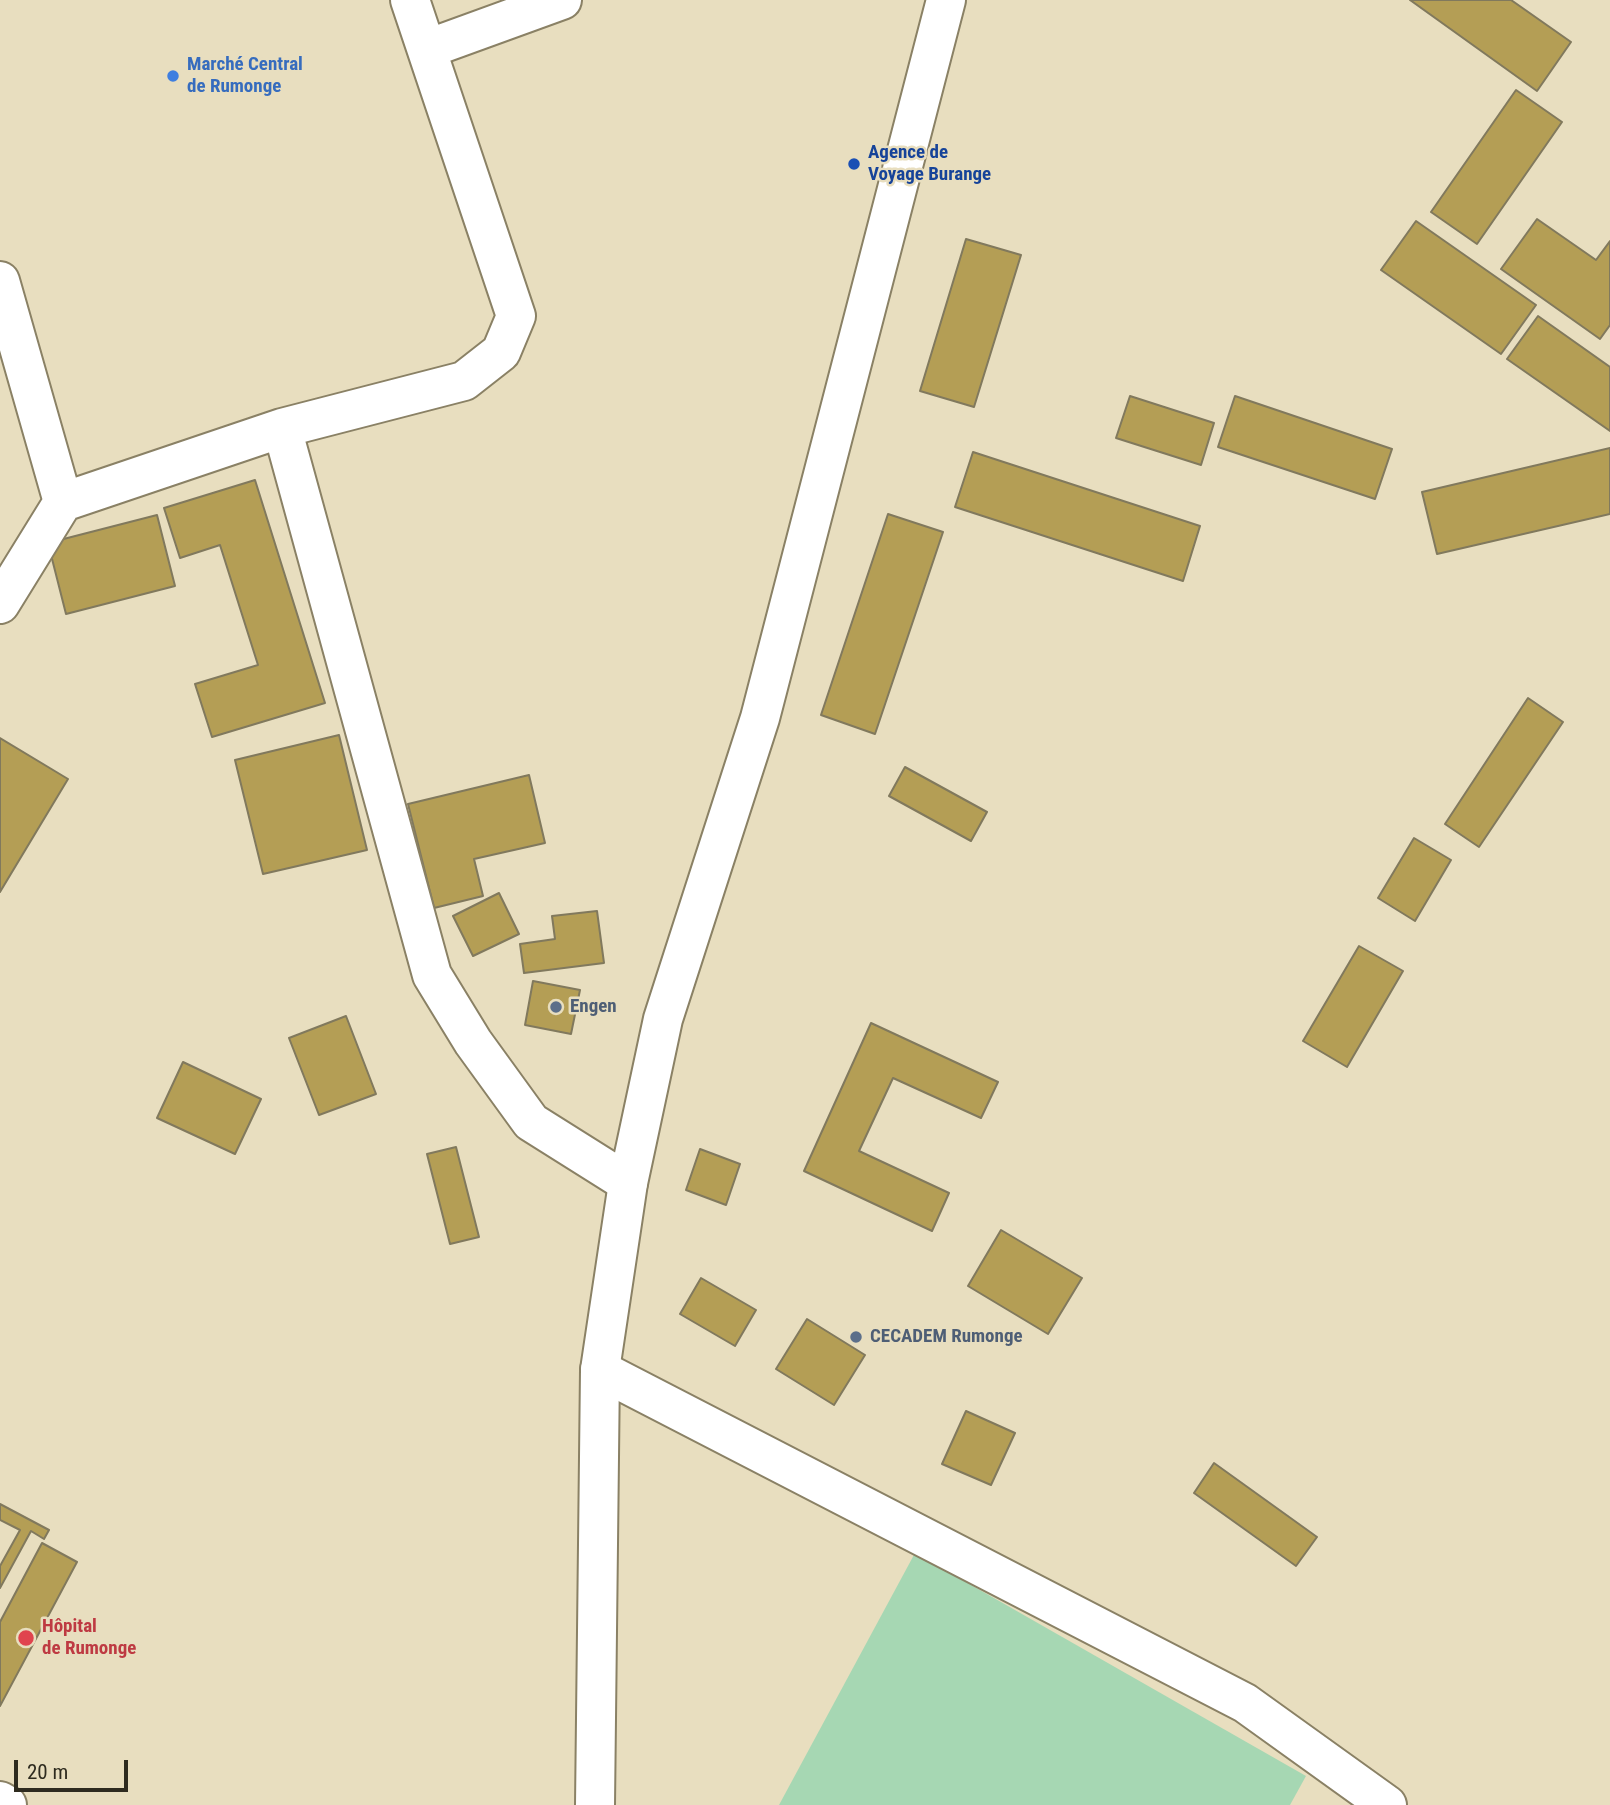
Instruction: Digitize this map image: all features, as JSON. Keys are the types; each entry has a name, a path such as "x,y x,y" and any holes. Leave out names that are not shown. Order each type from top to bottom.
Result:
{"main road":[{"path":"0,604 63,502 282,428 464,381 501,352 516,316 410,0"},
{"path":"427,49 562,0"},
{"path":"596,1805 600,1370 628,1183 663,1019 760,718 946,0"},
{"path":"0,281 63,502"},
{"path":"282,428 432,975 473,1042 531,1122 628,1183"},
{"path":"600,1370 1245,1703 1387,1805"},
{"path":"0,1801 7,1805"}],"green space":[{"path":"915,1553 1306,1776 1290,1805 779,1805"}],"building":[{"path":"1410,0 1511,0 1571,42 1537,91"},
{"path":"1516,90 1562,122 1477,244 1431,212"},
{"path":"1537,219 1596,260 1610,241 1610,325 1600,339 1501,269"},
{"path":"1416,221 1536,305 1501,354 1381,270"},
{"path":"966,239 1021,255 974,407 920,391"},
{"path":"1538,316 1610,367 1610,431 1507,359"},
{"path":"1130,396 1214,423 1201,465 1116,438"},
{"path":"1235,396 1392,449 1375,499 1218,447"},
{"path":"1610,448 1610,514 1437,554 1422,492"},
{"path":"973,452 1200,526 1183,581 955,507"},
{"path":"255,480 325,703 212,737 195,684 258,665 220,545 180,558 164,508"},
{"path":"888,514 943,532 875,734 821,715"},
{"path":"157,515 175,586 66,614 48,543"},
{"path":"1528,698 1563,722 1479,847 1445,824"},
{"path":"339,735 367,850 263,874 235,760"},
{"path":"0,738 68,779 0,892"},
{"path":"905,767 987,812 971,841 889,796"},
{"path":"529,775 545,843 474,859 483,896 434,908 408,804"},
{"path":"1414,838 1451,860 1415,921 1378,898"},
{"path":"499,893 519,934 473,956 453,916"},
{"path":"597,911 604,963 524,973 520,944 555,939 552,916"},
{"path":"1359,946 1403,971 1347,1067 1303,1041"},
{"path":"533,981 580,990 571,1034 525,1025"},
{"path":"346,1016 376,1094 319,1115 289,1038"},
{"path":"871,1023 998,1082 981,1118 893,1078 859,1151 949,1193 932,1231 804,1171"},
{"path":"183,1062 261,1099 235,1154 157,1118"},
{"path":"456,1147 479,1237 450,1244 427,1154"},
{"path":"700,1149 740,1164 726,1205 686,1190"},
{"path":"1001,1230 1082,1278 1048,1334 968,1286"},
{"path":"701,1278 756,1310 735,1346 680,1314"},
{"path":"807,1319 865,1355 834,1405 776,1369"},
{"path":"966,1411 1015,1433 991,1485 942,1464"},
{"path":"1214,1463 1317,1537 1296,1566 1194,1493"},
{"path":"0,1504 49,1530 44,1539 31,1531 0,1588 0,1566 20,1530 0,1520"},
{"path":"42,1543 77,1562 0,1706 0,1622"}],"place":[{"name":"Marché Central de Rumonge","path":"173,76"},
{"name":"Agence de Voyage Burange","path":"854,164"},
{"name":"Engen","path":"556,1007"},
{"name":"CECADEM Rumonge","path":"856,1337"},
{"name":"Hôpital de Rumonge","path":"26,1638"}]}
